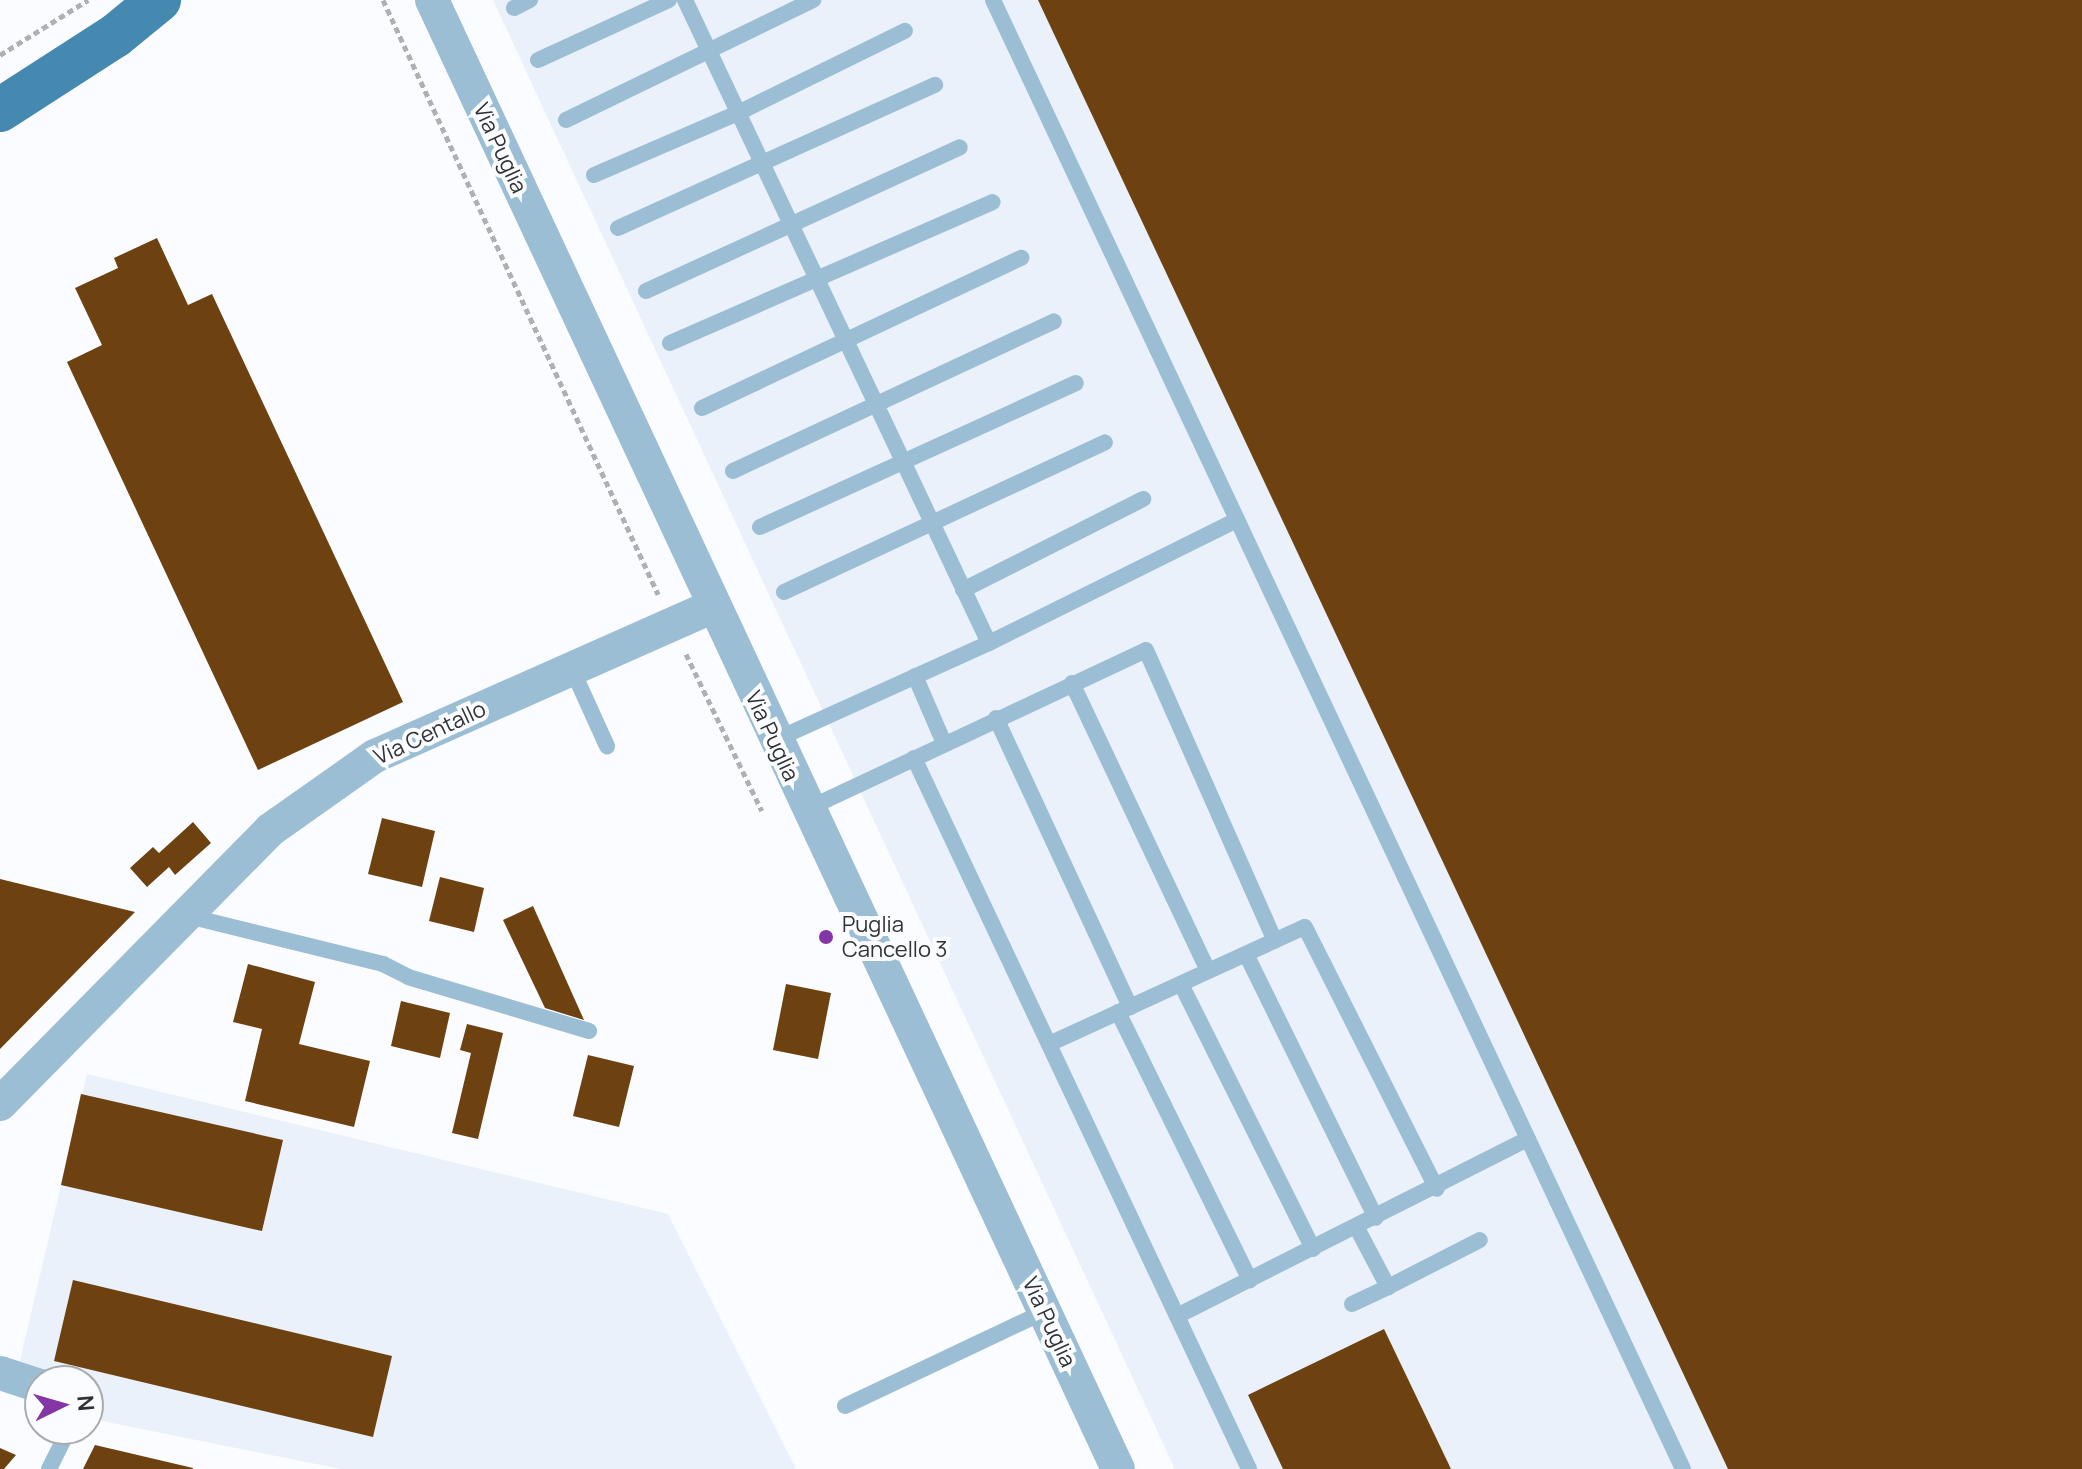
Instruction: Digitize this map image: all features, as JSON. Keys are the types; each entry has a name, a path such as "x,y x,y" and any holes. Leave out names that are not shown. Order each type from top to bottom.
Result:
{"main road":[{"path":"0,110 115,36 159,0"}],"street":[{"name":"Via Puglia","path":"432,0 712,607 1118,1469"},
{"name":"Via Centallo","path":"0,1104 270,830 375,756 712,607"},
{"path":"0,1373 24,1381"}],"lane":[{"path":"514,8 530,0"},
{"path":"538,60 669,0"},
{"path":"685,0 989,643"},
{"path":"566,120 813,0"},
{"path":"993,0 1683,1469"},
{"path":"594,175 738,113 905,31"},
{"path":"618,228 935,85"},
{"path":"646,291 960,147"},
{"path":"670,343 815,276 992,202"},
{"path":"702,408 844,338 1021,258"},
{"path":"733,471 1054,321"},
{"path":"760,527 1076,383"},
{"path":"784,592 1105,442"},
{"path":"963,590 1143,499"},
{"path":"775,740 989,643 1237,520"},
{"path":"807,809 1146,650 1275,941"},
{"path":"572,669 607,746"},
{"path":"915,676 944,743"},
{"path":"1072,683 1208,971"},
{"path":"996,718 1124,1009 1250,1280"},
{"path":"914,758 1249,1469"},
{"path":"183,915 383,964 408,977 589,1031"},
{"path":"1049,1044 1305,927 1437,1189"},
{"path":"1246,954 1376,1218"},
{"path":"1181,984 1313,1249"},
{"path":"1177,1316 1437,1189 1528,1139"},
{"path":"1357,1228 1388,1287"},
{"path":"1352,1304 1480,1240"},
{"path":"845,1406 1044,1312"},
{"path":"49,1469 61,1445"}],"path":[{"path":"0,55 88,0"},
{"path":"383,0 762,811"}],"shaded area":[{"path":"493,0 2082,0 2082,1469 1175,1469"},
{"path":"87,1074 668,1214 796,1469 341,1469 104,1421 104,1365 31,1365 20,1361"}],"building":[{"path":"1038,0 2082,0 2082,1469 1728,1469"},
{"path":"157,238 188,305 212,294 403,702 258,770 67,362 102,345 75,288 118,268 114,258"},
{"path":"382,818 435,831 422,887 368,874"},
{"path":"193,822 211,843 175,875 169,867 147,887 130,868 153,847 159,853"},
{"path":"440,877 484,888 474,932 429,921"},
{"path":"0,879 135,912 0,1049"},
{"path":"533,906 584,1020 545,1008 503,920"},
{"path":"248,964 315,982 299,1044 370,1061 354,1127 245,1101 262,1029 233,1022"},
{"path":"786,984 831,993 818,1059 773,1050"},
{"path":"401,1001 450,1013 440,1058 391,1046"},
{"path":"467,1024 503,1033 478,1139 452,1133 471,1053 460,1050"},
{"path":"588,1055 634,1066 619,1127 573,1116"},
{"path":"81,1094 283,1140 262,1231 61,1185"},
{"path":"73,1280 392,1356 373,1437 104,1373 104,1365 71,1365 54,1361"},
{"path":"1384,1329 1451,1469 1283,1469 1248,1395"},
{"path":"95,1445 193,1468 193,1469 83,1469"},
{"path":"0,1448 16,1455 4,1469 0,1469"}],"place":[{"name":"Puglia Cancello 3","path":"826,937"}]}
